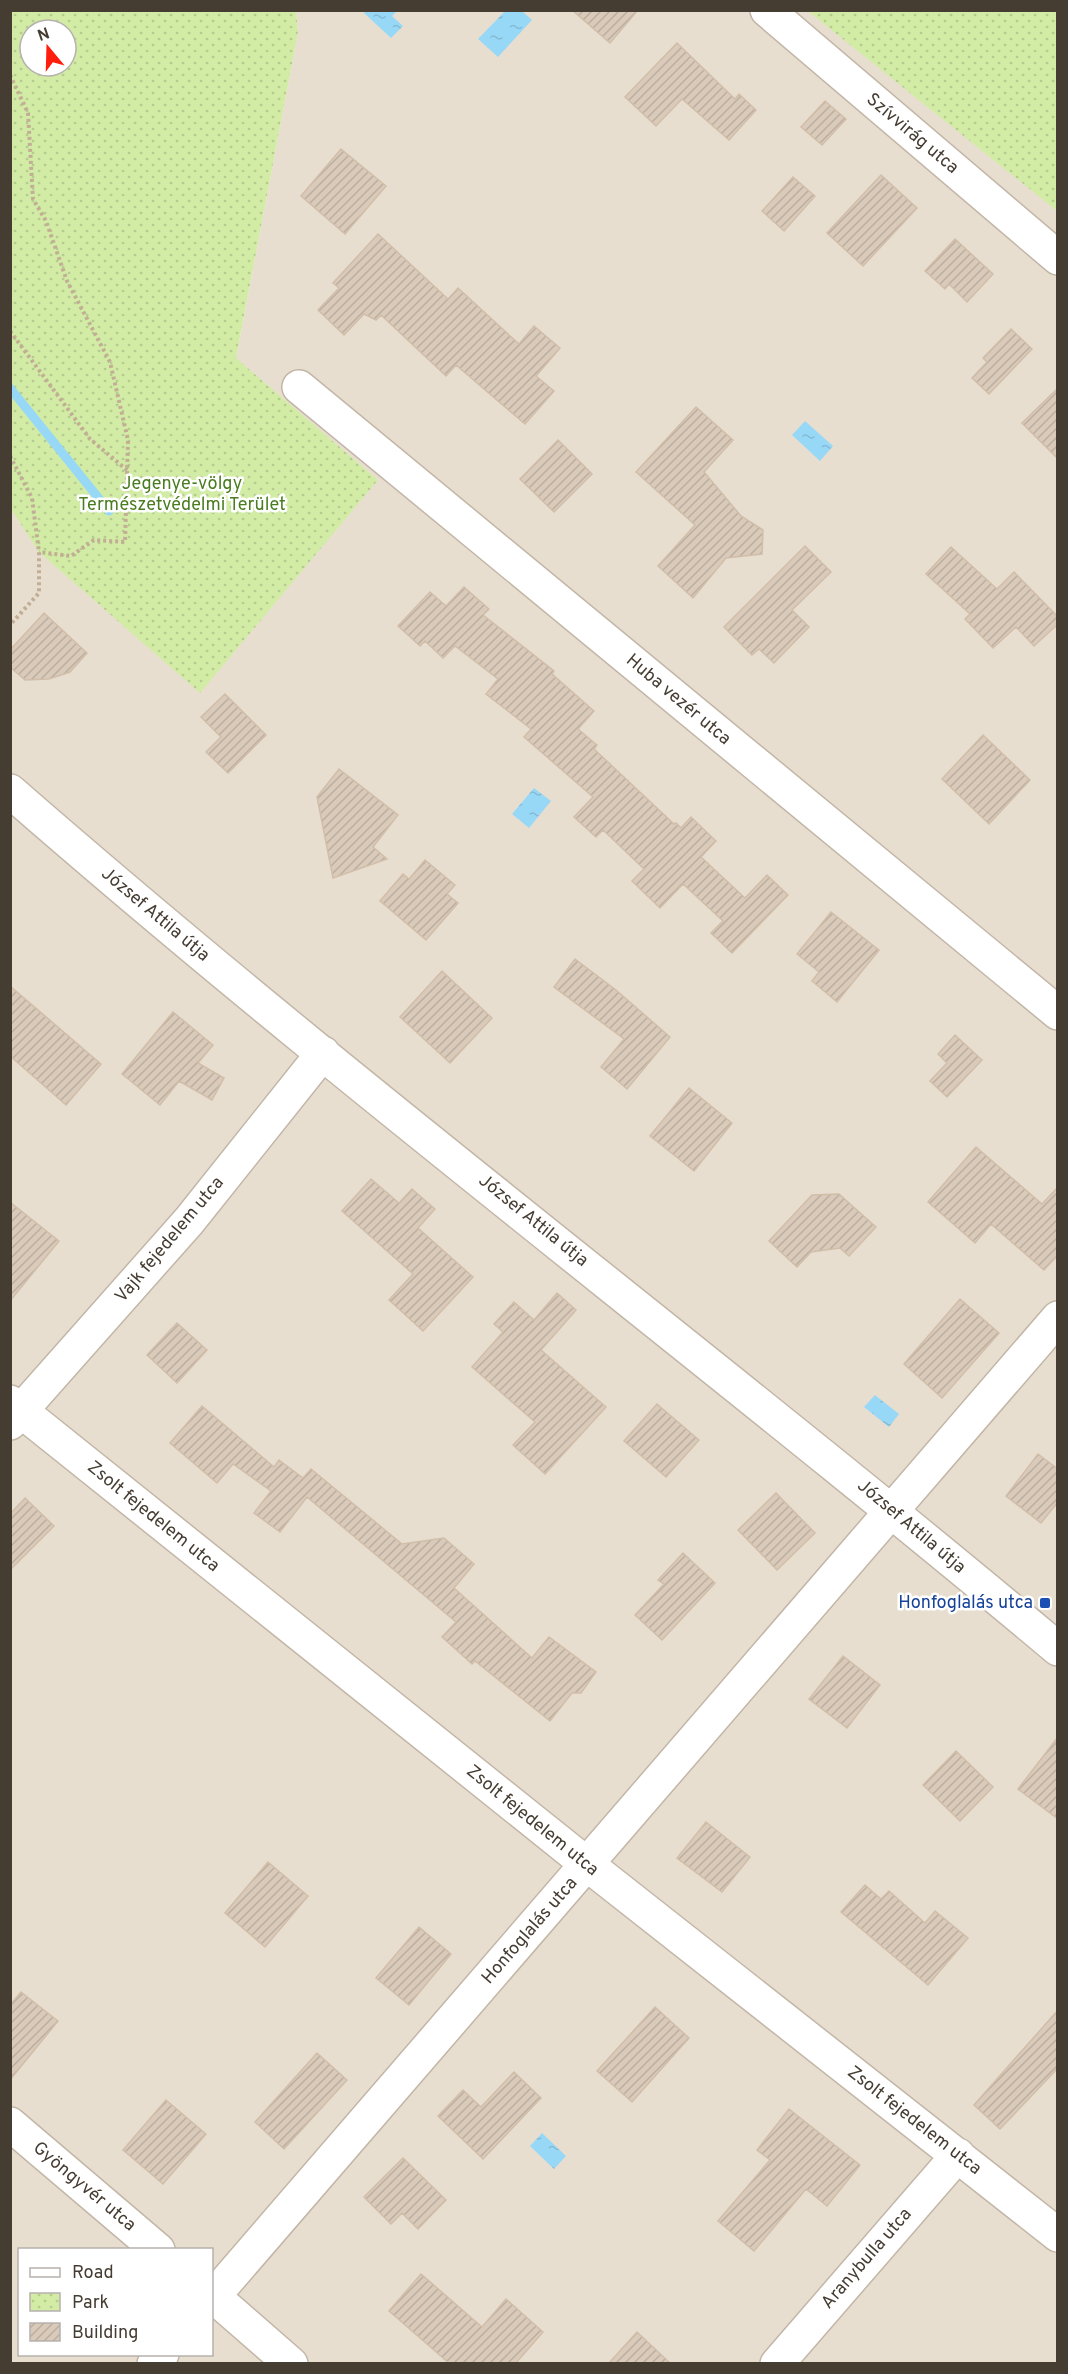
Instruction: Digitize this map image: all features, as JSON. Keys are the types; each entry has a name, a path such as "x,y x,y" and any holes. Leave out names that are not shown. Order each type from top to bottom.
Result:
{"street":[{"name":"Szívvirág utca","path":"767,10 1058,258"},
{"name":"Huba vezér utca","path":"298,387 1058,1013"},
{"name":"József Attila útja","path":"10,790 141,905 893,1511 1058,1649"},
{"name":"Vajk fejedelem utca","path":"14,1412 189,1221 323,1053"},
{"name":"Honfoglalás utca","path":"213,2295 588,1865 1058,1318"},
{"name":"Zsolt fejedelem utca","path":"14,1412 1058,2235"},
{"name":"Gyöngyvér utca","path":"10,2124 156,2248"},
{"name":"Aranybulla utca","path":"777,2364 958,2155"},
{"path":"213,2297 291,2364"}],"path":[{"path":"10,75 28,113 33,199 46,222 67,281 110,362 128,440 125,542 94,540 71,556 39,552"},
{"path":"10,331 90,439 128,471"},
{"path":"10,456 32,498 39,552 39,593 10,626"}],"shaded area":[{"path":"296,11 878,11 1057,166 1057,2363 11,2363 10,494 378,480 236,359 298,32"}],"green space":[{"name":"Jegenye-völgy Természetvédelmi Terület","path":"10,11 296,11 298,32 236,358 378,480 200,693 39,552 11,509"},
{"path":"808,11 1057,11 1057,211"}],"water":[{"path":"366,11 397,11 392,16 403,26 391,38 364,13"},
{"path":"505,11 522,11 532,20 498,57 478,39"},
{"path":"805,421 833,446 820,461 792,435"},
{"path":"534,788 551,801 529,828 512,814"},
{"path":"875,1395 899,1414 889,1427 864,1407"},
{"path":"542,2133 566,2156 554,2169 530,2146"}],"building":[{"path":"572,10 638,10 610,43"},
{"path":"677,43 735,99 739,94 756,110 729,140 682,99 656,126 625,97"},
{"path":"825,101 846,119 822,145 801,127"},
{"path":"341,149 386,186 345,234 301,196"},
{"path":"881,175 917,208 863,266 827,233"},
{"path":"793,177 815,196 784,231 762,211"},
{"path":"378,234 448,299 458,288 519,344 534,326 560,348 536,376 554,391 525,424 456,365 446,376 381,315 376,320 364,314 344,335 318,310 339,288 333,283"},
{"path":"955,239 993,274 967,302 949,284 945,289 925,271"},
{"path":"1011,329 1032,349 989,394 972,378 987,362 983,358"},
{"path":"1058,388 1058,459 1022,423"},
{"path":"696,407 733,440 704,472 741,516 763,530 762,554 726,558 693,598 658,566 695,525 636,472"},
{"path":"558,440 592,474 554,512 520,479"},
{"path":"805,546 831,572 792,610 809,627 774,663 759,649 752,655 724,627"},
{"path":"951,547 997,589 1014,572 1058,617 1058,624 1034,646 1016,627 993,648 965,619 970,614 926,574"},
{"path":"464,587 489,609 483,615 554,671 552,674 594,711 578,729 597,745 594,749 674,824 676,823 681,828 691,817 716,841 701,857 745,898 767,875 788,895 732,953 711,933 723,921 683,884 660,908 632,881 644,869 603,830 596,837 574,817 593,797 524,737 531,729 486,694 498,679 455,646 443,658 425,641 420,646 398,626 430,592 446,606"},
{"path":"44,613 87,653 70,672 49,679 25,680 10,667 10,650"},
{"path":"225,694 266,735 228,773 206,752 221,737 201,717"},
{"path":"983,735 1030,780 989,824 942,779"},
{"path":"339,769 398,815 373,847 387,859 333,878 317,797"},
{"path":"425,860 455,885 447,894 458,903 426,940 380,901 403,874 409,879"},
{"path":"831,912 879,950 837,1002 812,981 819,972 797,954"},
{"path":"575,959 616,990 670,1037 627,1089 601,1067 624,1039 554,987"},
{"path":"442,971 492,1018 450,1063 400,1017"},
{"path":"10,986 101,1064 66,1105 10,1056"},
{"path":"173,1012 213,1045 198,1063 224,1078 212,1100 179,1081 160,1105 122,1074"},
{"path":"955,1035 982,1060 947,1097 930,1081 947,1063 938,1054"},
{"path":"689,1088 732,1123 694,1171 650,1136"},
{"path":"976,1147 1042,1204 1058,1187 1058,1255 1044,1270 991,1224 975,1243 928,1202"},
{"path":"371,1179 399,1203 412,1189 435,1209 418,1228 473,1277 423,1331 389,1300 413,1274 342,1211"},
{"path":"839,1194 876,1227 849,1256 840,1248 811,1252 797,1267 769,1241 812,1195"},
{"path":"10,1202 59,1241 10,1301"},
{"path":"557,1293 576,1310 541,1350 606,1407 545,1474 513,1445 535,1422 472,1367 503,1332 494,1324 514,1302 534,1320"},
{"path":"960,1299 999,1333 942,1398 904,1364"},
{"path":"177,1323 207,1350 177,1383 147,1355"},
{"path":"657,1404 699,1440 666,1477 624,1441"},
{"path":"202,1406 274,1467 279,1460 303,1478 311,1469 402,1544 444,1538 474,1564 454,1588 532,1658 549,1637 596,1672 581,1693 572,1693 550,1721 475,1661 472,1664 442,1637 456,1622 307,1497 280,1532 254,1513 271,1491 233,1464 217,1483 170,1443"},
{"path":"1038,1454 1058,1469 1058,1502 1041,1523 1006,1496"},
{"path":"776,1493 815,1533 777,1570 738,1530"},
{"path":"25,1498 54,1526 10,1570 10,1514"},
{"path":"683,1553 715,1583 662,1640 635,1615 664,1584 658,1580"},
{"path":"843,1656 880,1685 847,1728 809,1699"},
{"path":"1058,1737 1058,1819 1018,1789"},
{"path":"956,1751 993,1787 960,1821 923,1785"},
{"path":"706,1822 750,1857 722,1892 677,1858"},
{"path":"268,1862 308,1896 265,1947 225,1913"},
{"path":"865,1885 881,1899 889,1891 925,1923 935,1911 968,1938 928,1985 841,1912"},
{"path":"419,1927 451,1954 409,2005 376,1978"},
{"path":"21,1992 58,2021 10,2080 10,2005"},
{"path":"655,2007 689,2038 632,2102 597,2071"},
{"path":"1058,2010 1058,2068 1000,2129 974,2105"},
{"path":"317,2053 347,2080 284,2149 255,2122"},
{"path":"514,2072 541,2098 483,2159 438,2116 463,2090 481,2107"},
{"path":"166,2100 206,2134 163,2184 123,2150"},
{"path":"789,2109 860,2165 827,2206 806,2189 754,2251 718,2221 770,2160 757,2150"},
{"path":"403,2158 446,2200 418,2229 402,2213 391,2224 364,2197"},
{"path":"421,2274 482,2327 506,2299 543,2332 515,2364 450,2364 389,2311"},
{"path":"637,2332 671,2364 608,2364"}],"waterway":[{"path":"10,388 109,511"}],"place":[{"name":"Honfoglalás utca","path":"1045,1603"}]}
